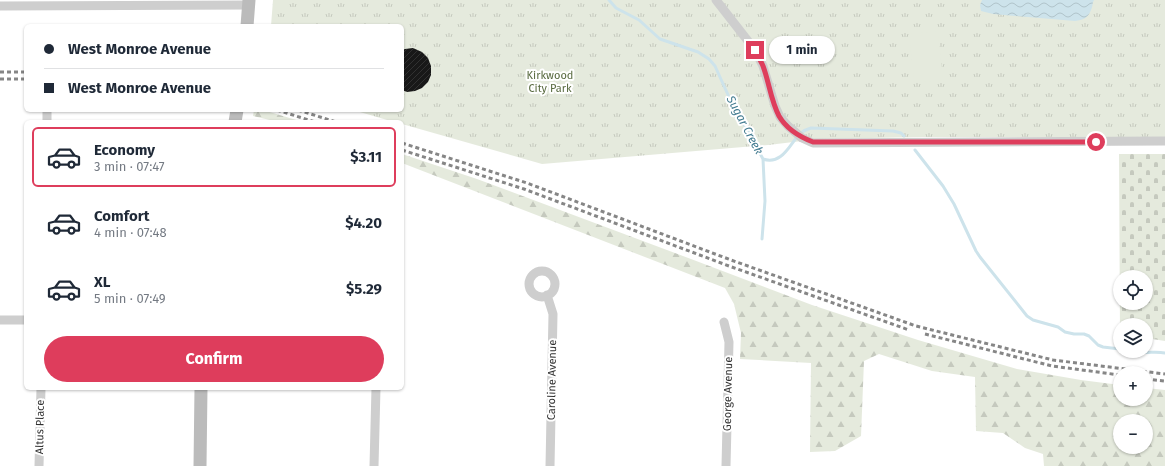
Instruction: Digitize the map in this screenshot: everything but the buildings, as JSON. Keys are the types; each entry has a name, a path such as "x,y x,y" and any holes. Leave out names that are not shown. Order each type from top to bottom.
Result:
{"street":[{"path":"716,0 755,50 763,66 775,106 780,117 802,138 813,142 1165,141"},
{"path":"2,4 249,3 247,24"},
{"name":"Caroline Avenue","path":"547,295 553,314 550,466"},
{"path":"0,320 24,320"},
{"name":"George Avenue","path":"724,322 729,342 726,466"},
{"name":"Altus Place","path":"39,466 41,390"},
{"path":"200,466 202,390"},
{"path":"374,466 376,390"}],"green space":[{"name":"Kirkwood City Park","path":"273,0 1165,0 1165,137 922,137 819,139 768,145 542,164 404,125 404,120 387,120 360,112 404,112 404,24 271,24"},
{"path":"938,31 943,80 914,83 909,34"},
{"path":"254,112 270,112 296,120 270,120 253,116"},
{"path":"1119,154 1165,154 1165,341 1153,339 1153,318 1120,318 1120,310 1153,310 1153,270 1120,270"},
{"path":"404,155 477,179 812,305 918,340 1017,369 1113,384 1113,406 1153,406 1153,389 1165,390 1165,466 1044,466 1043,454 1025,448 1003,433 976,431 975,377 932,371 879,354 864,361 861,436 835,451 810,452 811,363 740,359 741,333 734,304 725,288 404,164"}],"water":[{"path":"982,0 1094,0 1092,9 1087,17 1075,21 993,14 981,11 980,5"}],"waterway":[{"name":"Sugar Creek","path":"609,0 616,8 639,20 660,39 698,52 709,59 715,66 729,97 763,159 765,201 762,239"},
{"name":"Sugar Creek","path":"763,159 770,160 782,156 802,132 811,128 893,131 901,133 904,136"},
{"name":"Sugar Creek","path":"915,150 943,186 954,204 980,257 1027,316 1033,320 1058,327 1065,332 1084,334 1089,336 1098,345 1113,348"},
{"name":"Sugar Creek","path":"1153,352 1165,353"}],"railway":[{"path":"0,72 24,72"},
{"path":"0,79 24,79"},
{"path":"283,112 309,120"},
{"path":"304,112 330,120"},
{"path":"404,144 527,183 731,260 916,326 1053,360 1165,374"},
{"path":"404,151 524,189 729,266 909,330"},
{"path":"925,334 1052,366 1113,374"},
{"path":"1153,380 1165,381"}],"route":[{"path":"755,50 763,66 775,106 780,117 802,138 813,142 1096,142"}]}
